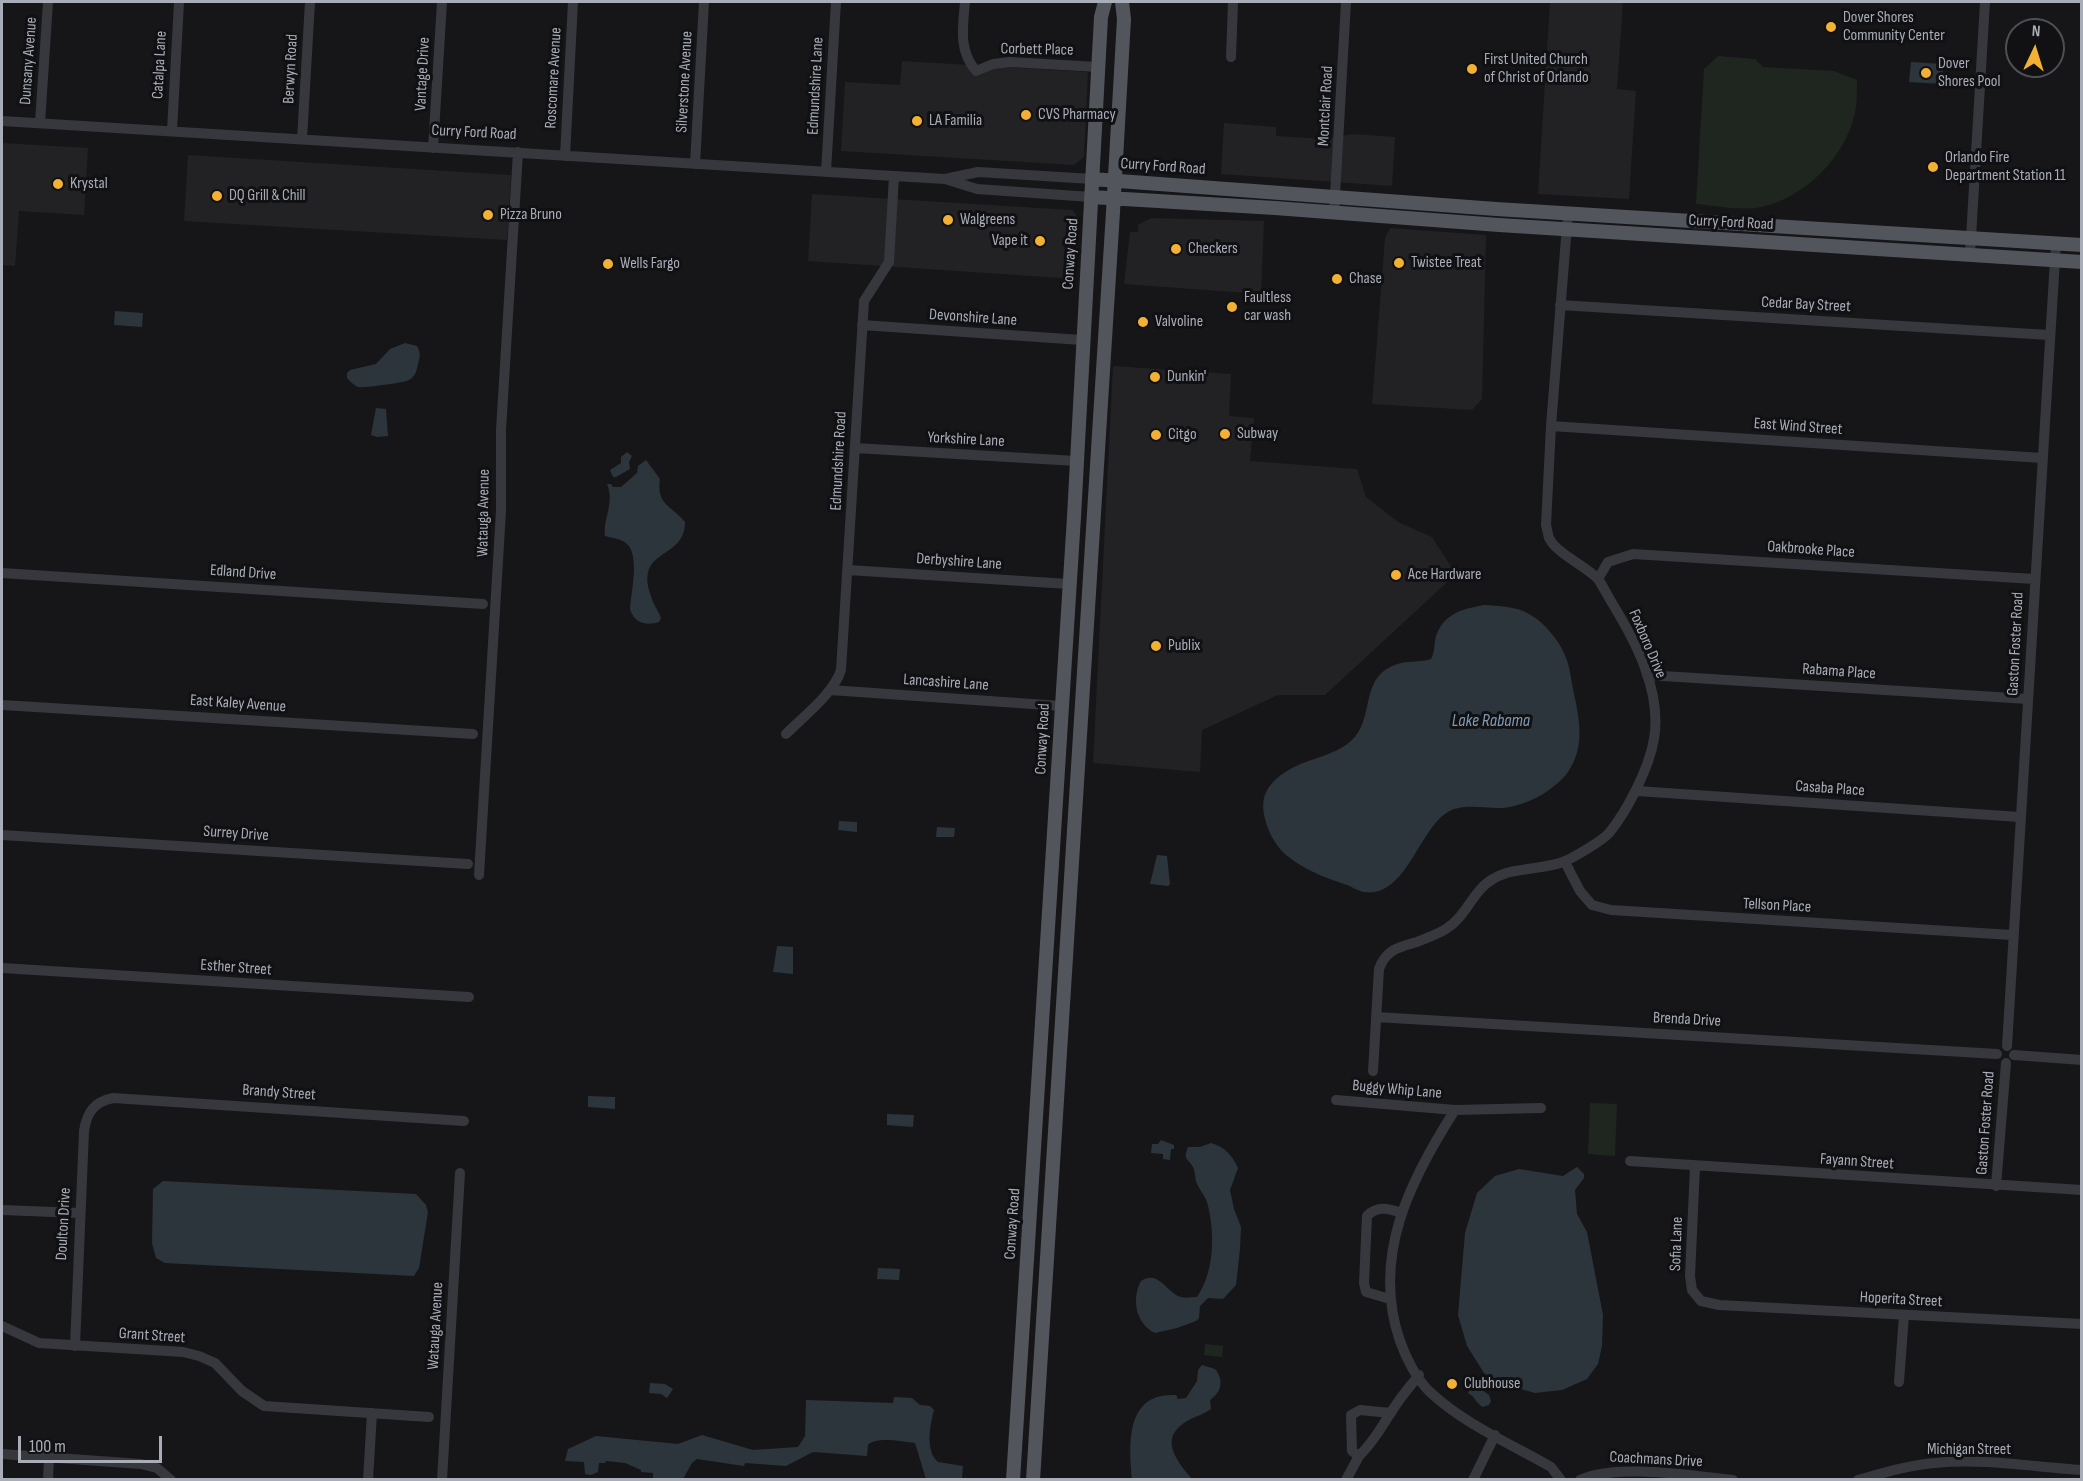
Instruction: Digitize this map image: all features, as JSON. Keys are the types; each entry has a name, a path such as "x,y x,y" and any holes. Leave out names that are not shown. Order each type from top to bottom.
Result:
{"main road":[{"name":"Conway Road","path":"1013,1479 1074,517 1101,17 1105,2"},
{"path":"1033,1479 1114,198 1124,19 1122,2"},
{"name":"Curry Ford Road","path":"1092,179 1545,212 2082,245"},
{"name":"Curry Ford Road","path":"1091,197 2082,262"},
{"path":"1074,517 1078,561 1081,572 1088,583"},
{"path":"1069,584 1079,602 1086,627"},
{"path":"1057,781 1063,793 1072,844"},
{"path":"1023,1327 1033,1347 1038,1388"}],"street":[{"name":"Dunsany Avenue","path":"40,123 48,2"},
{"name":"Catalpa Lane","path":"172,131 179,2"},
{"name":"Berwyn Road","path":"302,139 310,2"},
{"name":"Vantage Drive","path":"433,148 442,2"},
{"name":"Roscomare Avenue","path":"565,156 573,2"},
{"name":"Silverstone Avenue","path":"695,164 704,2"},
{"name":"Edmundshire Lane","path":"826,172 836,2"},
{"name":"Corbett Place","path":"965,2 962,37 965,54 976,71 993,64 1010,62 1098,67"},
{"path":"1231,57 1233,2"},
{"name":"Montclair Road","path":"1334,213 1346,2"},
{"path":"1970,254 1985,2"},
{"name":"Curry Ford Road","path":"2,121 945,179 977,189 1091,197"},
{"name":"Watauga Avenue","path":"479,875 501,511 501,430 518,152"},
{"name":"Curry Ford Road","path":"945,179 978,172 1092,179"},
{"name":"Edmundshire Road","path":"786,734 830,690 841,670 864,302 889,262 894,176"},
{"path":"1379,216 1380,200"},
{"path":"1544,228 1545,212"},
{"name":"Foxboro Drive","path":"1373,1071 1379,969 1389,951 1448,928 1469,907 1483,886 1494,878 1511,872 1565,862 1608,835 1637,791 1654,739 1654,706 1647,675 1627,627 1598,579 1550,539 1546,525 1551,426 1568,213"},
{"name":"Gaston Foster Road","path":"2007,1046 2056,243"},
{"name":"Cedar Bay Street","path":"1560,305 2049,335"},
{"name":"Devonshire Lane","path":"862,325 1082,340"},
{"name":"East Wind Street","path":"1551,426 2042,458"},
{"name":"Yorkshire Lane","path":"855,448 1076,461"},
{"name":"Oakbrooke Place","path":"1598,579 1608,562 1633,554 2034,579"},
{"name":"Derbyshire Lane","path":"848,570 1069,584"},
{"name":"Edland Drive","path":"2,573 483,604"},
{"name":"Rabama Place","path":"1647,675 2028,699"},
{"name":"Lancashire Lane","path":"830,690 1061,706"},
{"name":"East Kaley Avenue","path":"2,705 473,734"},
{"name":"Casaba Place","path":"1637,791 2020,817"},
{"name":"Surrey Drive","path":"2,835 468,864"},
{"name":"Tellson Place","path":"1565,862 1580,891 1592,906 1611,910 2013,935"},
{"name":"Esther Street","path":"2,968 469,997"},
{"path":"1044,988 1064,988"},
{"name":"Brenda Drive","path":"1376,1017 1997,1054"},
{"path":"2010,1059 2013,1051 2007,1046 1999,1048 1998,1059 2010,1059 2082,1059"},
{"name":"Gaston Foster Road","path":"1996,1186 2010,1059"},
{"name":"Brandy Street","path":"94,1106 102,1100 113,1098 464,1120"},
{"name":"Buggy Whip Lane","path":"1336,1100 1455,1110 1541,1108"},
{"name":"Doulton Drive","path":"75,1346 84,1131 86,1120 94,1106"},
{"path":"1455,1110 1433,1144 1412,1186 1402,1213 1391,1256 1390,1299 1394,1323 1405,1355 1428,1390 1452,1411 1551,1467 1561,1479"},
{"name":"Fayann Street","path":"1630,1161 1695,1167 2082,1190"},
{"name":"Sofia Lane","path":"1695,1167 1690,1276 1692,1290 1701,1301 1719,1305"},
{"name":"Watauga Avenue","path":"442,1479 460,1173"},
{"path":"1390,1299 1366,1292 1364,1283 1367,1216 1373,1210 1385,1208 1402,1213"},
{"path":"2,1210 80,1213"},
{"name":"Hoperita Street","path":"1719,1305 2082,1324"},
{"path":"1899,1382 1904,1315"},
{"name":"Grant Street","path":"2,1326 39,1343 183,1352 200,1356 215,1363 242,1391 264,1406 429,1417"},
{"path":"1346,1479 1359,1456 1419,1376"},
{"path":"1359,1456 1352,1451 1351,1414 1360,1410 1391,1413"},
{"path":"368,1479 372,1413"},
{"path":"1473,1479 1495,1435"},
{"path":"2,1454 141,1464 157,1468 171,1479"},
{"path":"48,1479 49,1457"},
{"name":"Michigan Street","path":"1858,1479 1935,1463 1978,1462 2082,1470"},
{"name":"Coachmans Drive","path":"1580,1479 1605,1472 1629,1471 1675,1477 1733,1479"}],"shaded area":[{"path":"1550,2 1623,2 1617,89 1636,91 1629,199 1538,194"},
{"path":"1718,56 1755,59 1763,67 1834,71 1857,80 1855,113 1843,145 1821,173 1793,195 1761,207 1728,208 1696,204 1704,69"},
{"path":"902,61 1088,72 1084,157 1074,165 841,151 845,82 900,85"},
{"path":"1224,123 1276,127 1276,136 1324,139 1353,134 1395,137 1392,186 1221,174"},
{"path":"2,143 88,148 84,215 19,211 15,266 2,265"},
{"path":"188,155 511,175 507,240 184,221"},
{"path":"812,194 1072,210 1079,218 1076,279 808,261"},
{"path":"1151,218 1264,221 1261,294 1124,284 1130,232 1138,232 1138,225"},
{"path":"1390,228 1486,235 1482,399 1472,410 1372,404 1385,238"},
{"path":"1113,366 1231,374 1229,416 1254,418 1250,461 1357,469 1366,497 1398,522 1432,537 1456,574 1325,695 1278,695 1202,730 1200,772 1093,763"},
{"path":"1590,1103 1617,1104 1615,1156 1588,1154"},
{"path":"1205,1344 1223,1346 1222,1357 1204,1355"}],"water":[{"name":"Dover Shores Pool","path":"1911,62 1943,64 1942,84 1909,82"},
{"path":"115,311 143,313 142,327 114,325"},
{"path":"405,343 417,346 420,353 416,371 409,380 358,387 347,378 350,370 376,364 390,349"},
{"path":"376,408 386,409 388,436 371,435"},
{"path":"627,452 632,456 629,462 630,469 613,477 610,470 621,463 621,457"},
{"path":"646,460 660,479 659,488 662,500 685,522 683,534 677,543 654,561 649,569 648,580 651,596 661,618 659,622 650,624 634,618 630,609 634,566 631,550 623,541 605,536 610,498 607,484 621,487 637,473 638,466"},
{"name":"Lake Rabama","path":"1484,605 1513,608 1535,617 1556,639 1563,652 1569,669 1580,731 1577,752 1568,772 1555,785 1530,801 1511,807 1465,807 1451,810 1435,823 1401,875 1390,885 1378,891 1360,891 1315,873 1286,855 1276,844 1268,829 1264,813 1264,798 1270,786 1280,776 1295,767 1345,746 1359,731 1376,679 1384,671 1400,663 1431,659 1436,636 1444,622 1455,613"},
{"path":"839,821 857,822 857,832 838,830"},
{"path":"937,827 955,828 954,837 936,837"},
{"path":"1157,855 1167,856 1170,884 1168,886 1150,884"},
{"path":"777,946 793,947 793,974 773,972"},
{"path":"588,1096 615,1097 615,1109 588,1107"},
{"path":"887,1114 914,1115 913,1127 887,1125"},
{"path":"1161,1140 1174,1145 1174,1149 1171,1149 1170,1160 1163,1159 1163,1154 1151,1153 1152,1144 1158,1144"},
{"path":"1211,1143 1228,1152 1238,1168 1230,1190 1241,1227 1236,1285 1223,1299 1208,1298 1200,1306 1199,1318 1196,1321 1155,1333 1143,1324 1137,1310 1136,1295 1141,1281 1147,1278 1156,1279 1178,1296 1197,1297 1207,1275 1212,1251 1210,1213 1186,1154 1188,1147 1200,1147"},
{"path":"1577,1167 1584,1174 1584,1178 1575,1190 1577,1214 1587,1232 1603,1315 1602,1346 1598,1364 1587,1379 1562,1390 1535,1393 1499,1383 1484,1373 1467,1346 1458,1315 1465,1233 1477,1193 1495,1176 1519,1169 1563,1176"},
{"path":"163,1181 416,1194 426,1205 428,1212 419,1268 414,1276 165,1263 156,1258 152,1243 153,1189"},
{"path":"878,1268 900,1269 899,1280 877,1279"},
{"path":"1202,1365 1215,1369 1218,1373 1221,1382 1219,1390 1210,1400 1211,1409 1179,1427 1172,1441 1172,1449 1192,1479 1132,1479 1131,1436 1139,1411 1147,1402 1159,1396 1176,1395 1178,1399 1186,1398 1197,1381 1198,1370"},
{"path":"650,1383 665,1384 673,1389 667,1398 661,1394 649,1393"},
{"path":"1478,1387 1489,1395 1491,1401 1489,1405 1481,1406 1468,1393 1470,1388"},
{"path":"894,1397 912,1398 920,1405 930,1406 934,1410 930,1430 931,1451 938,1462 963,1466 962,1479 926,1479 915,1443 890,1440 872,1442 868,1445 867,1456 813,1452 786,1466 745,1463 744,1466 697,1459 692,1463 683,1479 653,1479 653,1473 641,1472 625,1463 606,1461 599,1463 598,1472 591,1475 585,1474 584,1462 565,1461 568,1449 596,1436 678,1444 702,1435 753,1450 798,1447 805,1436 806,1400 893,1403"}],"place":[{"name":"Dover Shores Community Center","path":"1831,27"},
{"name":"First United Church of Christ of Orlando","path":"1472,69"},
{"name":"Dover Shores Pool","path":"1926,73"},
{"name":"CVS Pharmacy","path":"1026,115"},
{"name":"LA Familia","path":"917,121"},
{"name":"Orlando Fire Department Station 11","path":"1933,167"},
{"name":"Krystal","path":"58,184"},
{"name":"DQ Grill & Chill","path":"217,196"},
{"name":"Pizza Bruno","path":"488,215"},
{"name":"Walgreens","path":"948,220"},
{"name":"Vape it","path":"1040,241"},
{"name":"Checkers","path":"1176,249"},
{"name":"Twistee Treat","path":"1399,263"},
{"name":"Wells Fargo","path":"608,264"},
{"name":"Chase","path":"1337,279"},
{"name":"Faultless car wash","path":"1232,307"},
{"name":"Valvoline","path":"1143,322"},
{"name":"Dunkin'","path":"1155,377"},
{"name":"Subway","path":"1225,434"},
{"name":"Citgo","path":"1156,435"},
{"name":"Ace Hardware","path":"1396,575"},
{"name":"Publix","path":"1156,646"},
{"name":"Clubhouse","path":"1452,1384"}]}
